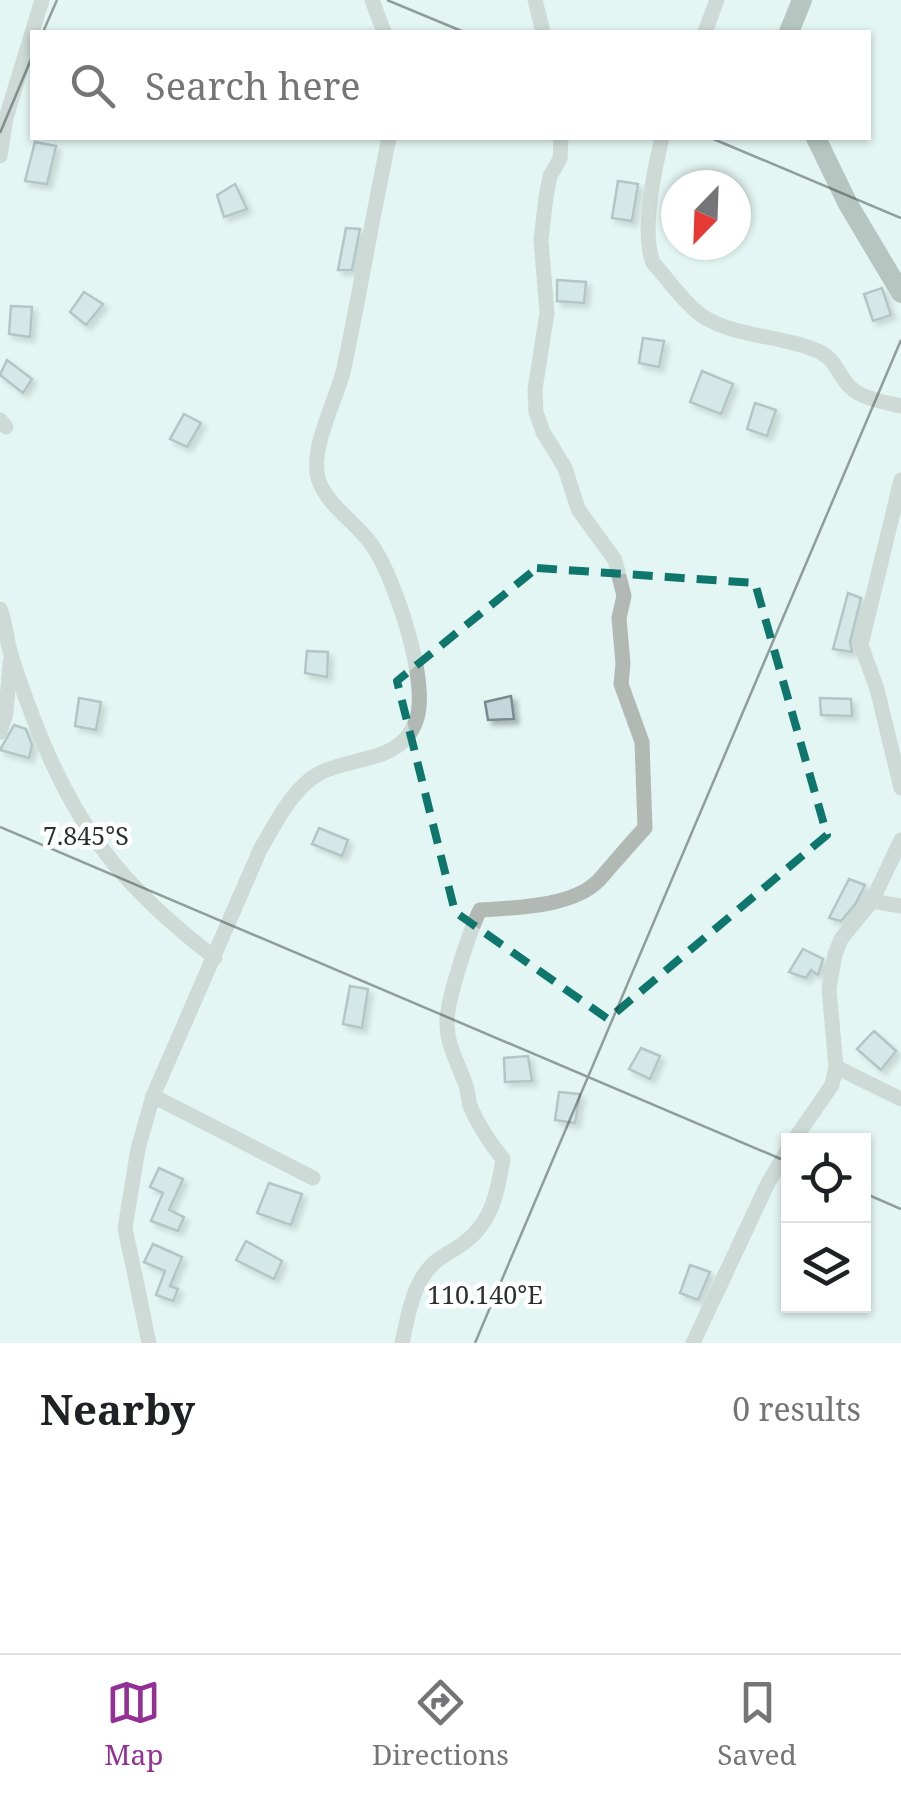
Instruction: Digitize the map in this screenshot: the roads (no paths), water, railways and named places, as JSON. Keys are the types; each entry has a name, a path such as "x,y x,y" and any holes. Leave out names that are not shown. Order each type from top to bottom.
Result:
{"main road":[{"path":"790,30 802,0"},
{"path":"817,140 848,204 901,293"}],"street":[{"path":"32,30 42,0"},
{"path":"372,0 383,30"},
{"path":"535,0 542,30"},
{"path":"706,30 717,0"},
{"path":"0,156 3,118 30,36"},
{"path":"149,1343 125,1228 138,1150 153,1096 260,850 304,786 318,773 382,754 401,744 416,720 421,698 405,622 386,570 373,546 327,496 318,479 317,462 343,372 389,140"},
{"path":"402,1343 421,1280 432,1264 480,1230 496,1199 500,1179 503,1160 470,1104 447,1023 449,1002 471,928 480,910 539,905 580,893 598,882 645,828 642,742 622,684 619,618 624,596 614,560 578,508 566,468 542,432 536,412 535,389 548,313 542,240 546,197 550,176 560,159 561,140"},
{"path":"662,140 648,233 653,263 698,313 728,328 770,335 819,351 836,364 850,388 901,406"},
{"path":"901,480 862,644 901,788"},
{"path":"0,610 10,652 54,768 96,845 166,920 215,958"},
{"path":"0,732 6,713 10,652"},
{"path":"799,1133 832,1085 836,1067 830,990 840,939 872,901 901,840"},
{"path":"872,901 901,906"},
{"path":"836,1067 901,1100"},
{"path":"153,1096 313,1178"},
{"path":"693,1343 781,1162"}]}
